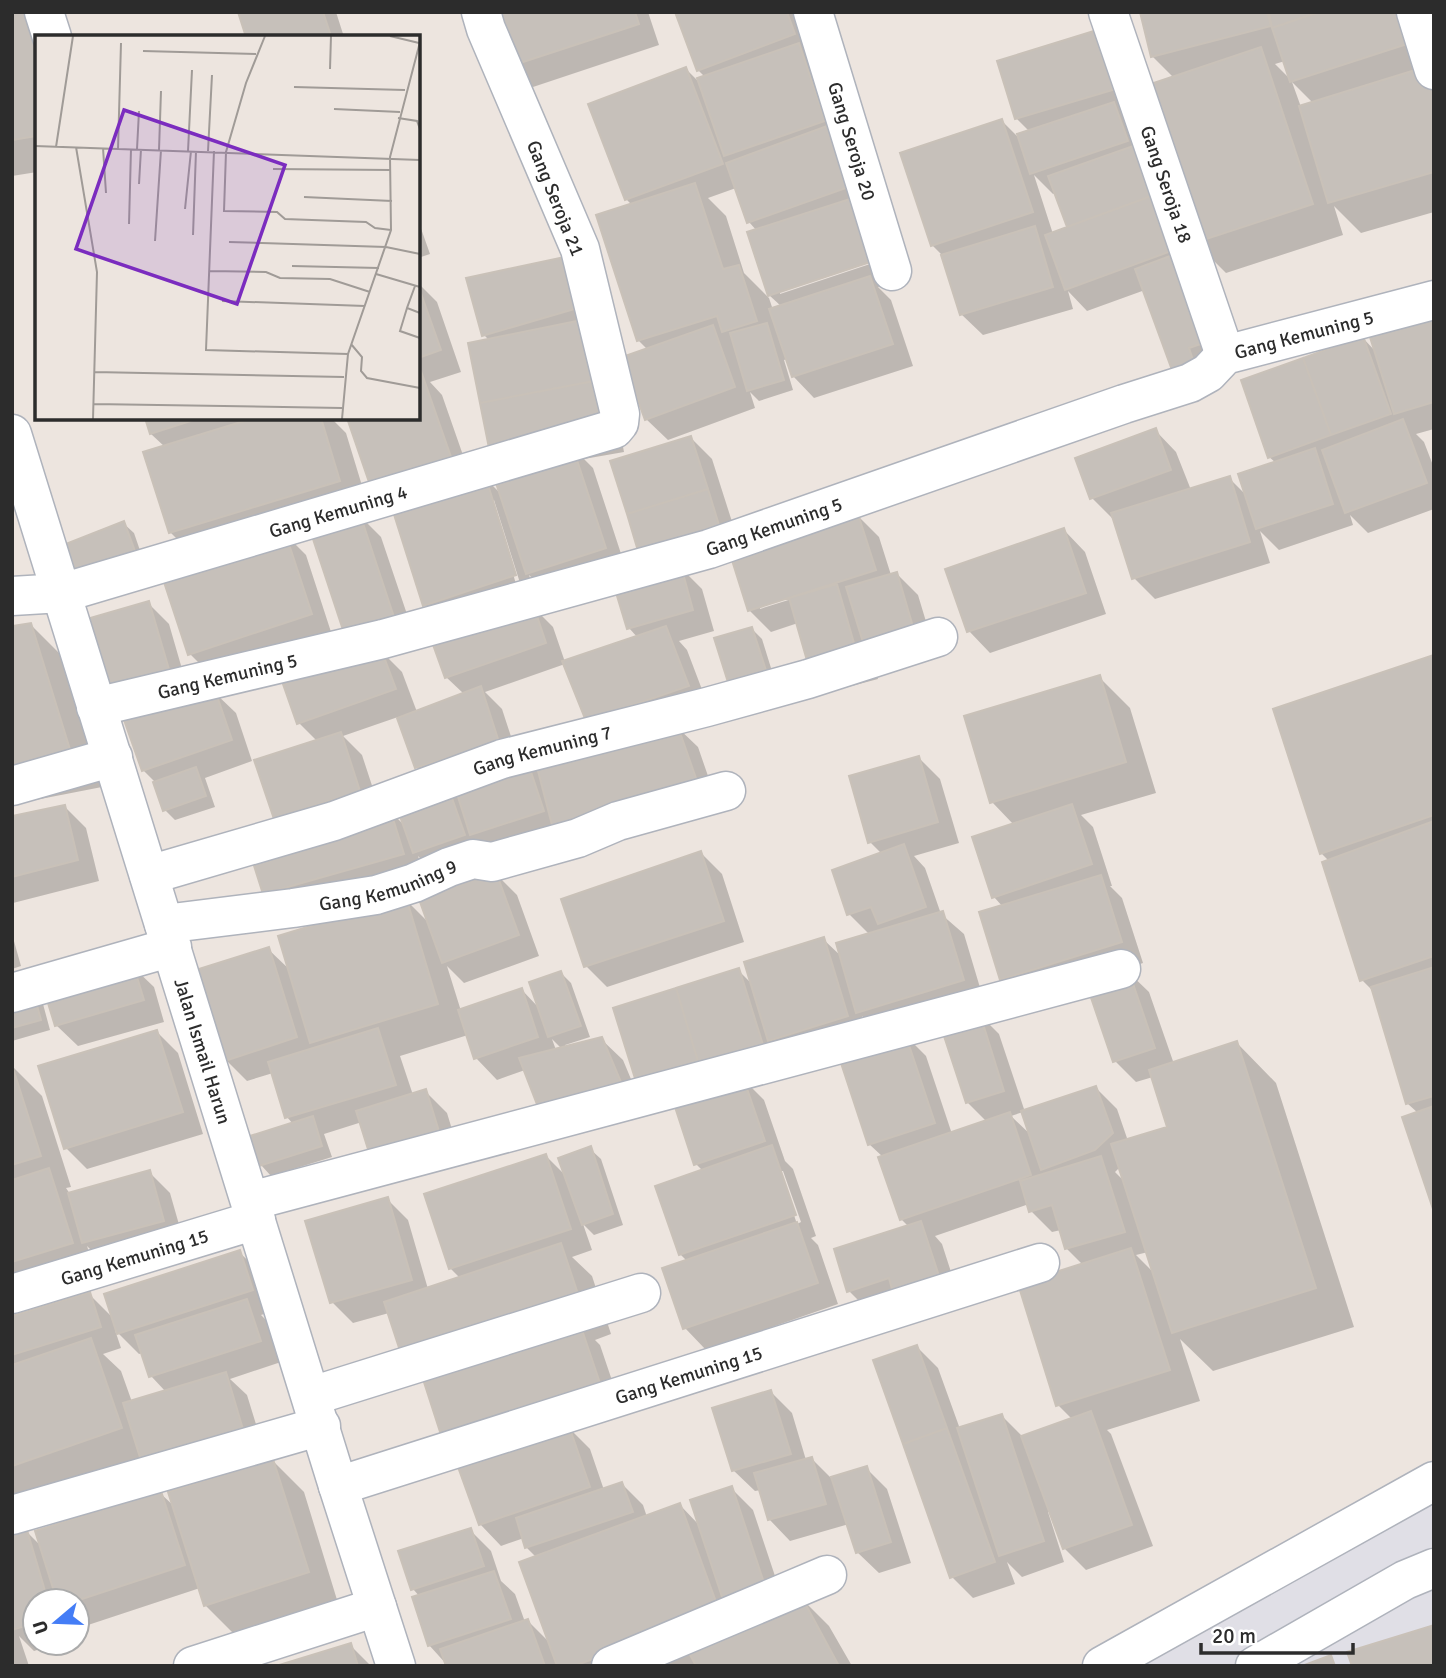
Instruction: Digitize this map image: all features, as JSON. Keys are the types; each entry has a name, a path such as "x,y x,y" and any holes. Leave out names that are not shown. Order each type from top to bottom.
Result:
{"street":[{"path":"44,12 51,35"},
{"name":"Gang Seroja 21","path":"481,12 485,29 580,249 620,414 614,429"},
{"name":"Gang Seroja 20","path":"813,12 892,271"},
{"name":"Gang Seroja 18","path":"1108,12 1225,355"},
{"path":"1416,12 1434,70"},
{"name":"Gang Kemuning 5","path":"96,707 383,639 709,549 1190,383 1208,373 1225,355 1434,300"},
{"name":"Gang Kemuning 4","path":"12,596 62,593 614,429"},
{"name":"Jalan Ismail Harun","path":"12,434 396,1666"},
{"name":"Gang Kemuning 7","path":"149,875 334,821 502,760 808,679 938,637"},
{"path":"12,786 113,757"},
{"name":"Gang Kemuning 9","path":"12,993 168,935 293,908 376,895 473,859 492,862 578,838 618,821 726,791"},
{"name":"Gang Kemuning 15","path":"12,1294 254,1211 1121,969"},
{"name":"Gang Kemuning 15","path":"338,1486 1040,1263"},
{"path":"12,1515 316,1411 641,1293"},
{"path":"1102,1666 1434,1481"},
{"path":"1255,1666 1405,1580 1434,1568"},
{"path":"611,1666 827,1575"},
{"path":"193,1666 377,1607"}],"shaded area":[{"path":"1434,1485 1434,1666 1117,1666"}],"building":[{"path":"12,12 39,12 39,35 35,35 35,136 12,140"},
{"path":"238,12 323,12 331,35 245,35"},
{"path":"493,12 635,12 639,24 511,66"},
{"path":"675,12 787,12 795,34 697,71"},
{"path":"1140,12 1267,12 1271,26 1151,57"},
{"path":"1269,12 1319,12 1272,28"},
{"path":"1319,12 1400,12 1410,43 1290,82 1272,28"},
{"path":"1110,26 1129,85 1015,119 997,61"},
{"path":"799,43 825,121 724,156 697,78"},
{"path":"1261,47 1313,204 1194,243 1142,87"},
{"path":"1428,66 1434,85 1434,172 1328,203 1299,106"},
{"path":"686,67 723,164 625,200 588,104"},
{"path":"1114,102 1128,141 1030,174 1017,134"},
{"path":"1002,119 1033,212 931,246 900,153"},
{"path":"827,126 849,187 747,223 726,163"},
{"path":"1136,145 1154,195 1067,227 1048,176"},
{"path":"695,183 723,269 739,265 757,321 722,332 717,316 637,341 596,215"},
{"path":"1154,195 1174,250 1065,290 1045,235"},
{"path":"853,198 873,261 768,296 747,232"},
{"path":"1035,226 1053,287 960,315 941,255"},
{"path":"1178,253 1210,341 1189,348 1194,363 1172,370 1135,269"},
{"path":"574,255 588,305 482,336 466,278"},
{"path":"870,276 893,344 792,377 769,309"},
{"path":"420,291 441,350 420,357"},
{"path":"1434,314 1434,402 1394,414 1369,334"},
{"path":"582,320 594,381 480,403 468,343"},
{"path":"767,323 784,380 747,391 730,333"},
{"path":"713,325 735,387 645,420 622,357"},
{"path":"1363,336 1391,414 1331,435 1303,358"},
{"path":"1303,358 1331,435 1268,458 1241,380"},
{"path":"420,371 451,457 370,485 348,420 420,420"},
{"path":"594,381 603,431 490,453 480,403"},
{"path":"1403,419 1427,483 1345,513 1322,450"},
{"path":"146,420 194,420 150,434"},
{"path":"247,420 322,420 340,481 169,533 143,452"},
{"path":"1156,428 1171,470 1090,499 1075,458"},
{"path":"691,436 708,489 627,514 610,461"},
{"path":"572,445 606,548 526,574 492,471"},
{"path":"1315,448 1333,504 1256,529 1238,474"},
{"path":"485,475 516,575 423,606 391,505"},
{"path":"1230,476 1250,542 1132,579 1111,513"},
{"path":"708,489 722,535 641,561 627,514"},
{"path":"360,514 395,620 345,636 310,530"},
{"path":"858,514 876,570 748,611 730,554"},
{"path":"124,521 136,554 75,578 63,545"},
{"path":"1064,528 1086,593 967,632 945,569"},
{"path":"285,532 312,614 188,655 161,573"},
{"path":"681,566 693,610 627,629 614,586"},
{"path":"897,572 916,637 866,652 846,587"},
{"path":"837,584 858,657 810,671 789,598"},
{"path":"149,601 173,683 111,702 87,619"},
{"path":"533,604 546,643 445,678 431,639"},
{"path":"31,623 72,756 12,768 12,626"},
{"path":"666,626 689,686 586,721 562,661"},
{"path":"752,627 771,686 733,698 714,638"},
{"path":"381,649 396,689 297,724 283,684"},
{"path":"1434,655 1434,815 1320,854 1273,709"},
{"path":"1100,675 1126,762 990,803 964,716"},
{"path":"481,686 499,742 415,768 397,718"},
{"path":"215,690 232,740 142,771 124,720"},
{"path":"677,724 697,781 553,829 537,767"},
{"path":"341,732 360,791 274,819 254,760"},
{"path":"919,756 938,822 868,843 849,776"},
{"path":"526,757 544,811 470,835 453,781"},
{"path":"196,767 206,796 163,811 153,782"},
{"path":"447,784 465,835 413,853 395,802"},
{"path":"1072,804 1092,864 992,898 972,837"},
{"path":"65,805 78,860 12,877 12,816"},
{"path":"390,809 404,854 263,894 249,850"},
{"path":"1434,821 1434,956 1360,981 1322,862"},
{"path":"904,844 926,907 878,924 871,907 847,915 832,870"},
{"path":"701,851 724,921 584,967 561,899"},
{"path":"496,872 519,935 442,963 419,899"},
{"path":"1101,875 1122,942 1000,980 979,912"},
{"path":"406,897 438,1004 310,1043 278,936"},
{"path":"943,911 964,980 856,1013 836,943"},
{"path":"824,937 848,1016 768,1041 744,962"},
{"path":"269,947 297,1037 225,1061 196,970"},
{"path":"133,964 144,1000 55,1026 44,990"},
{"path":"1434,967 1434,1096 1406,1104 1371,987"},
{"path":"739,968 764,1048 700,1068 676,988"},
{"path":"1128,969 1155,1048 1113,1062 1086,983"},
{"path":"561,971 581,1026 548,1037 529,982"},
{"path":"522,988 538,1037 474,1059 458,1010"},
{"path":"676,988 700,1068 638,1088 613,1008"},
{"path":"33,991 41,1020 12,1028 12,997"},
{"path":"979,1011 1004,1091 966,1103 940,1024"},
{"path":"378,1028 396,1085 285,1118 268,1062"},
{"path":"157,1030 183,1112 64,1149 38,1066"},
{"path":"905,1033 935,1123 868,1145 838,1054"},
{"path":"602,1037 626,1094 540,1112 519,1058"},
{"path":"1237,1041 1316,1288 1172,1333 1111,1144 1167,1127 1149,1070"},
{"path":"12,1065 41,1156 12,1165"},
{"path":"743,1077 765,1141 694,1165 673,1101"},
{"path":"1096,1086 1113,1133 1095,1150 1041,1170 1021,1111"},
{"path":"426,1089 442,1141 372,1162 356,1111"},
{"path":"1434,1106 1434,1212 1402,1117"},
{"path":"1010,1112 1031,1175 900,1220 878,1157"},
{"path":"313,1116 322,1146 259,1166 250,1136"},
{"path":"772,1145 796,1215 679,1255 655,1186"},
{"path":"591,1146 613,1214 582,1225 558,1158"},
{"path":"546,1154 571,1229 449,1269 424,1194"},
{"path":"1101,1156 1125,1232 1065,1249 1052,1205 1029,1212 1020,1181"},
{"path":"49,1168 73,1243 12,1262 12,1180"},
{"path":"150,1170 164,1221 82,1243 68,1193"},
{"path":"388,1197 412,1280 330,1303 305,1221"},
{"path":"921,1221 941,1282 894,1297 889,1278 847,1292 834,1249"},
{"path":"797,1222 818,1283 683,1329 662,1268"},
{"path":"561,1243 581,1303 404,1363 384,1302"},
{"path":"1131,1248 1170,1370 1056,1406 1018,1284"},
{"path":"240,1250 253,1290 117,1334 104,1294"},
{"path":"90,1292 101,1327 12,1355 12,1316"},
{"path":"247,1299 261,1341 149,1377 135,1335"},
{"path":"579,1321 601,1386 442,1438 421,1373"},
{"path":"91,1338 122,1428 12,1466 12,1365"},
{"path":"917,1345 947,1428 903,1444 873,1360"},
{"path":"226,1372 245,1436 143,1467 123,1403"},
{"path":"771,1390 791,1454 732,1471 712,1408"},
{"path":"1091,1411 1132,1525 1063,1549 1021,1436"},
{"path":"1002,1414 1044,1541 999,1556 957,1428"},
{"path":"569,1426 590,1487 479,1525 457,1464"},
{"path":"947,1428 995,1562 950,1578 903,1444"},
{"path":"812,1457 826,1504 768,1520 754,1473"},
{"path":"273,1459 309,1572 204,1606 168,1492"},
{"path":"867,1466 891,1542 856,1553 831,1477"},
{"path":"622,1482 633,1512 525,1548 516,1518"},
{"path":"732,1486 769,1598 727,1612 690,1500"},
{"path":"161,1491 185,1565 91,1596 91,1587 53,1587 35,1531"},
{"path":"680,1503 720,1613 574,1666 557,1666 519,1562"},
{"path":"471,1528 484,1566 411,1590 398,1551"},
{"path":"27,1530 44,1587 21,1587 21,1627 12,1630 12,1534"},
{"path":"494,1571 511,1619 428,1646 412,1597"},
{"path":"799,1592 839,1666 696,1666 689,1653"},
{"path":"528,1619 545,1666 446,1666 440,1649"},
{"path":"1434,1625 1434,1666 1352,1666 1347,1652"},
{"path":"351,1643 358,1666 276,1666"},
{"path":"1331,1655 1335,1666 1302,1666"}]}
